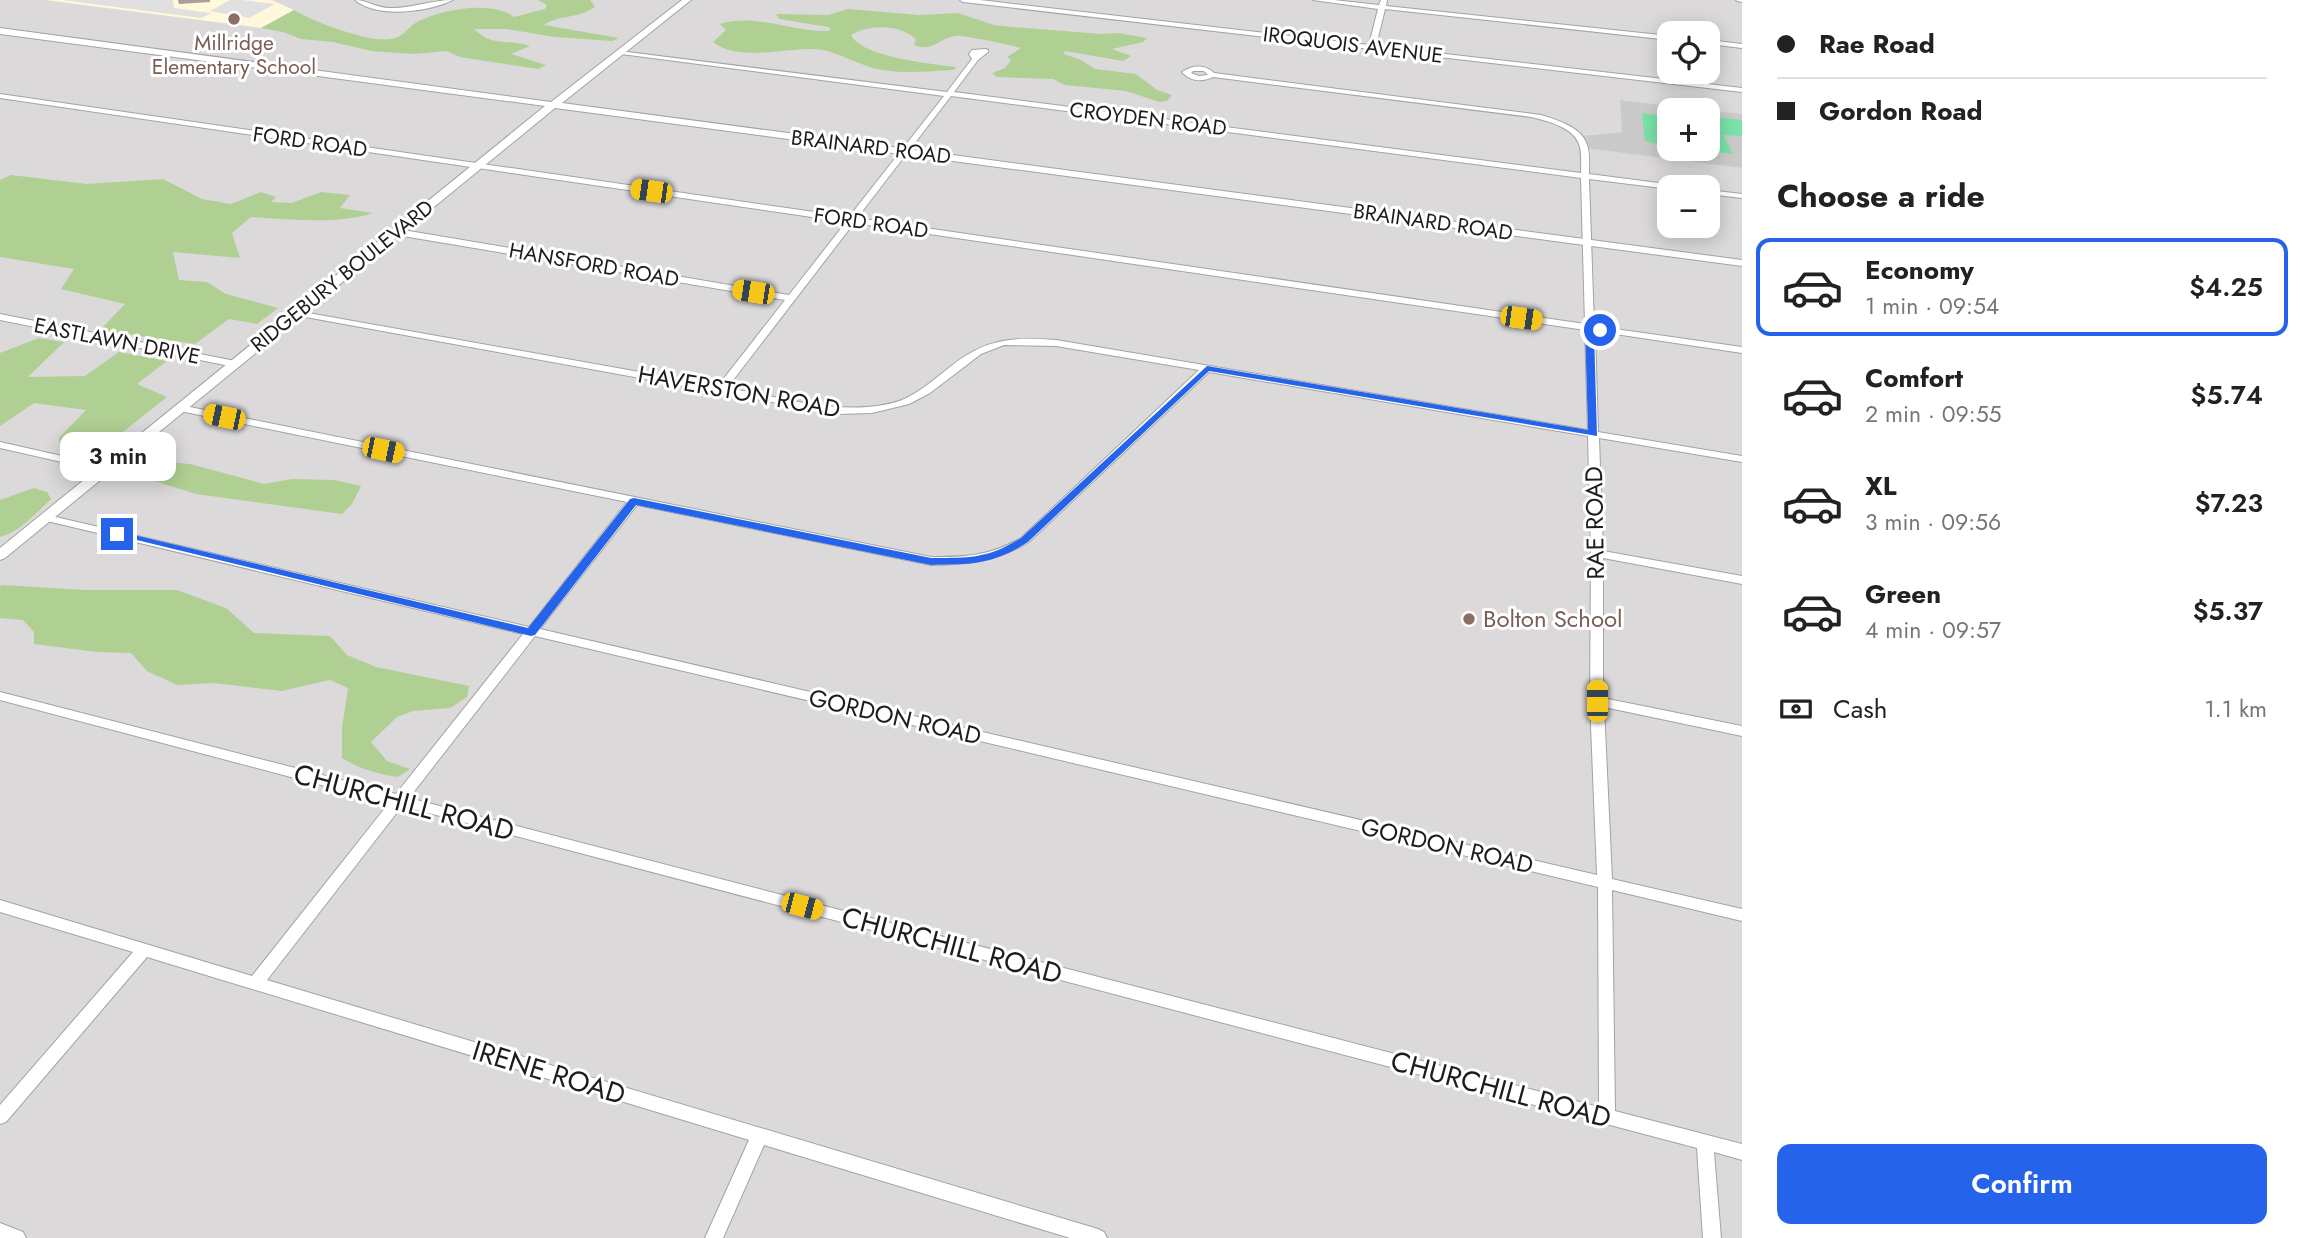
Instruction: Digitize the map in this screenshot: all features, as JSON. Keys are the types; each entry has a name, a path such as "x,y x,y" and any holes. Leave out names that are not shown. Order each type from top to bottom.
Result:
{"street":[{"path":"358,0 369,8 384,10 450,0"},
{"name":"RIDGEBURY BOULEVARD","path":"0,555 300,313 475,166 687,0"},
{"name":"IROQUOIS AVENUE","path":"963,0 1742,90"},
{"path":"1316,0 1384,4 1657,36"},
{"path":"1372,47 1384,4"},
{"name":"BRAINARD ROAD","path":"0,31 1742,263"},
{"path":"1720,43 1742,46"},
{"name":"CROYDEN ROAD","path":"621,52 1657,185"},
{"path":"720,390 976,59"},
{"name":"RAE ROAD","path":"1212,75 1541,117 1570,129 1582,140 1597,552 1597,701 1605,883 1607,1117"},
{"name":"FORD ROAD","path":"0,96 1742,350"},
{"path":"1720,193 1742,196"},
{"name":"HANSFORD ROAD","path":"397,232 791,298"},
{"name":"HAVERSTON ROAD","path":"300,313 838,411 870,411 895,405 923,393 975,353 997,344 1024,341 1056,343 1742,459"},
{"name":"EASTLAWN DRIVE","path":"0,317 235,364"},
{"path":"180,408 931,561 971,561 1001,555 1024,540 1207,368"},
{"path":"0,445 106,469"},
{"path":"255,984 634,501"},
{"name":"GORDON ROAD","path":"47,518 1742,915"},
{"path":"1597,552 1742,580"},
{"name":"CHURCHILL ROAD","path":"0,696 1742,1152"},
{"path":"1597,701 1742,731"},
{"name":"IRENE ROAD","path":"0,906 1098,1238"},
{"path":"0,1117 144,950"},
{"path":"714,1238 759,1136"},
{"path":"1705,1142 1712,1238"},
{"path":"0,1231 17,1238"}],"shaded area":[{"path":"0,0 1742,0 1742,114 1720,111 1720,98 1657,98 1657,104 1620,100 1622,132 1579,135 1585,148 1657,157 1657,161 1687,161 1742,168 1742,1238 0,1238"},
{"name":"Millridge Elementary School","path":"45,0 272,0 294,10 261,28"},
{"path":"62,0 173,0 174,8 211,13 201,18"},
{"path":"230,0 275,4 249,18 210,11"},
{"path":"1620,100 1657,104 1657,157 1584,148 1578,136 1622,132"},
{"path":"1720,111 1742,114 1742,168 1687,161 1720,161"}],"green space":[{"path":"538,0 590,0 595,7 588,11 544,25 619,38 612,41 555,37 507,29 474,29 494,41 530,46 511,54 546,65 538,69 460,57 447,51 414,54 371,51 333,42 301,39 261,28 294,10 328,26 356,35 391,39 403,34 417,22 440,13 480,8 505,12 514,17 545,9 547,5"},
{"path":"848,9 919,15 958,13 994,25 1118,33 1147,38 1143,42 1112,49 1131,56 1123,61 1065,51 1064,54 1095,69 1136,74 1157,90 1172,95 1167,101 1159,102 1126,91 1065,85 1053,79 997,77 992,73 1005,68 1011,60 1007,57 1021,48 961,36 921,47 914,45 916,39 909,34 893,28 875,27 851,35 857,43 882,54 956,67 954,70 897,72 864,65 819,49 748,53 723,48 713,42 726,30 720,24 734,21 828,31 831,29 828,27 779,19 776,14 828,15"},
{"path":"1642,113 1657,115 1657,144 1645,141"},
{"path":"1720,117 1742,120 1742,136 1723,135 1733,154 1720,153"},
{"path":"11,175 87,184 163,179 202,199 231,204 261,192 276,197 271,202 292,203 321,192 350,195 340,208 373,213 328,220 251,217 232,233 240,258 173,252 179,280 207,282 226,294 278,308 257,324 229,319 195,344 100,330 125,304 61,289 74,269 0,257 0,180"},
{"path":"39,338 64,342 28,377 85,376 119,352 167,361 137,384 167,397 99,451 60,445 59,438 86,410 34,403 0,426 0,353"},
{"path":"153,461 190,464 264,484 292,479 334,480 361,486 352,504 342,514 196,494 132,474"},
{"path":"34,488 47,492 51,499 21,526 0,537 0,500"},
{"path":"0,586 85,590 177,590 226,608 254,633 330,636 347,655 376,667 469,686 467,697 450,708 413,711 397,717 371,742 387,761 410,769 398,777 383,774 342,758 342,728 348,688 330,680 282,691 214,683 177,685 147,671 131,653 97,652 34,644 34,632 23,620 0,618"}],"place":[{"name":"Millridge Elementary School","path":"234,19"},
{"name":"Bolton School","path":"1469,619"}],"route":[{"path":"117,534 531,632 634,501 931,561 971,561 1001,555 1024,540 1207,368 1593,434 1590,328 1600,330"}]}
